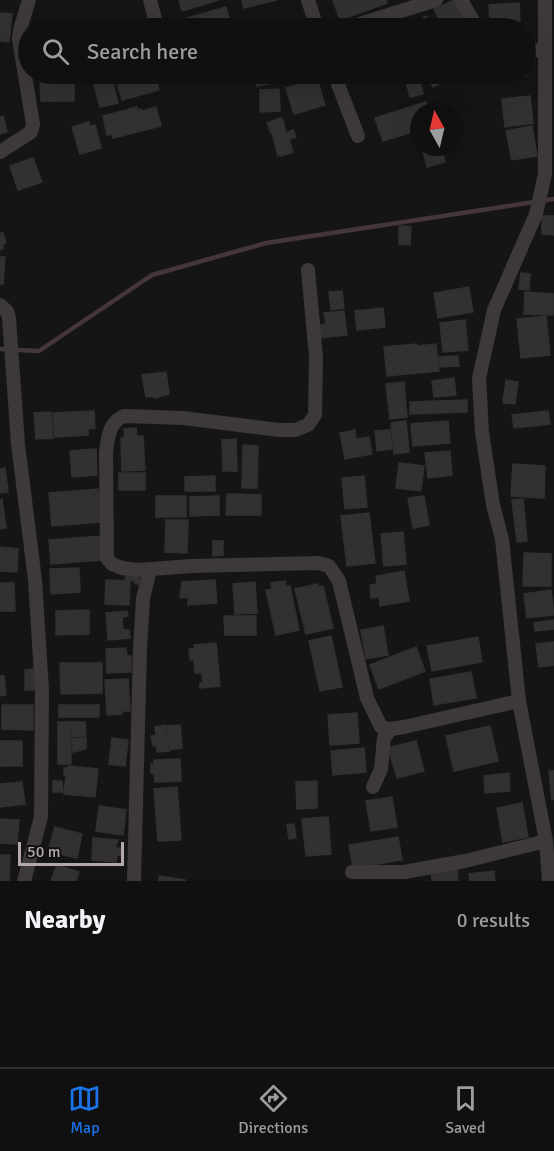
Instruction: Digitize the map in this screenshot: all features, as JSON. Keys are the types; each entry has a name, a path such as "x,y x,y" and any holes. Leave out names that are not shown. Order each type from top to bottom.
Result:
{"street":[{"path":"24,18 29,0"},
{"path":"150,0 155,18"},
{"path":"308,0 314,18"},
{"path":"379,18 436,0"},
{"path":"461,0 471,18"},
{"path":"545,0 543,183 536,213 494,310 479,378 482,432 502,539 519,701 546,841 549,881"},
{"path":"536,50 544,50"},
{"path":"0,152 31,132 33,124 26,84"},
{"path":"338,84 358,136"},
{"path":"308,270 316,357 315,416 308,425 295,430 183,418 124,416 117,419 108,435 106,452 107,558 112,564 122,568 138,570 191,566 319,563 329,566 339,581 367,698 381,727 391,729 519,701"},
{"path":"0,305 7,310 9,318 18,444 35,580 42,690 41,817 24,881"},
{"path":"134,881 140,649 143,599 150,569"},
{"path":"373,787 381,769 384,738 391,729"},
{"path":"352,872 404,872 465,861 546,841"}],"building":[{"path":"179,0 219,0 182,11"},
{"path":"242,0 277,0 244,8"},
{"path":"333,0 386,0 387,3 346,18 339,18"},
{"path":"455,0 463,18 438,18 434,9"},
{"path":"519,3 520,18 490,18 489,5"},
{"path":"226,7 229,18 188,18"},
{"path":"0,13 12,14 9,42 0,41"},
{"path":"40,84 74,84 74,101 41,101"},
{"path":"94,84 113,84 118,103 100,107"},
{"path":"117,84 158,84 159,90 122,100"},
{"path":"300,84 319,84 325,105 294,114 286,88"},
{"path":"407,84 420,84 423,94 410,97"},
{"path":"279,89 280,111 260,112 260,90"},
{"path":"530,96 533,123 505,127 502,99"},
{"path":"137,107 142,111 156,107 161,126 113,138 112,134 107,135 103,116"},
{"path":"410,107 410,133 383,141 375,118"},
{"path":"3,116 7,132 0,134 0,117"},
{"path":"281,118 286,133 293,130 296,137 289,139 293,152 281,156 267,123"},
{"path":"283,120 290,153 278,156 270,123"},
{"path":"89,122 90,126 95,125 101,148 80,154 72,127"},
{"path":"532,126 537,156 512,160 506,131"},
{"path":"424,156 443,156 445,162 427,167"},
{"path":"33,158 42,182 18,190 10,166"},
{"path":"542,216 554,216 554,235 542,234"},
{"path":"399,226 411,227 410,245 399,244"},
{"path":"0,233 3,233 6,243 0,250"},
{"path":"0,257 5,257 3,284 0,284"},
{"path":"521,273 530,274 529,290 519,289"},
{"path":"469,287 473,312 438,318 434,293"},
{"path":"342,291 344,308 331,310 329,292"},
{"path":"525,292 554,294 553,315 524,314"},
{"path":"383,308 385,327 357,330 355,311"},
{"path":"344,311 347,335 319,338 318,325 326,324 324,313"},
{"path":"546,316 550,355 521,358 517,319"},
{"path":"465,320 468,350 443,352 440,323"},
{"path":"417,344 417,346 436,344 439,371 387,376 384,347"},
{"path":"458,356 459,366 440,367 439,357"},
{"path":"166,372 169,394 154,398 153,396 146,397 142,375"},
{"path":"454,378 456,395 434,397 432,381"},
{"path":"506,380 518,382 515,404 503,403"},
{"path":"404,382 407,417 390,419 386,384"},
{"path":"467,400 467,412 410,414 410,402"},
{"path":"94,411 95,428 88,429 88,435 55,437 53,413"},
{"path":"548,411 550,424 514,428 512,415"},
{"path":"51,412 53,438 36,439 34,413"},
{"path":"406,421 409,452 394,454 391,423"},
{"path":"448,421 450,443 413,446 411,424"},
{"path":"136,428 137,436 143,436 145,470 122,471 121,438 125,437 124,429"},
{"path":"355,430 356,439 369,437 372,454 345,459 340,433"},
{"path":"390,430 392,449 377,451 375,431"},
{"path":"236,439 237,471 223,471 222,440"},
{"path":"243,445 258,446 257,488 242,488"},
{"path":"96,449 97,475 72,477 70,451"},
{"path":"450,451 452,475 428,478 425,453"},
{"path":"399,463 424,466 421,491 396,488"},
{"path":"513,464 545,466 544,498 511,496"},
{"path":"5,468 8,492 0,493 0,469"},
{"path":"119,473 145,473 145,490 119,490"},
{"path":"215,476 215,491 185,491 185,477"},
{"path":"364,476 367,507 345,509 342,478"},
{"path":"98,489 101,522 52,526 49,493"},
{"path":"227,494 261,495 261,515 226,515"},
{"path":"156,496 186,496 186,517 156,517"},
{"path":"219,496 219,515 190,516 190,497"},
{"path":"424,496 429,525 413,528 408,498"},
{"path":"2,499 6,528 0,529 0,500"},
{"path":"523,499 527,541 517,542 512,500"},
{"path":"369,513 375,563 347,566 341,516"},
{"path":"166,520 188,520 187,553 165,552"},
{"path":"403,532 406,564 384,566 381,534"},
{"path":"102,536 101,560 51,564 49,540"},
{"path":"213,541 223,541 223,555 213,556"},
{"path":"0,547 18,549 17,572 0,571"},
{"path":"524,553 551,554 551,586 523,586"},
{"path":"79,568 80,592 51,594 50,569"},
{"path":"404,571 409,601 380,606 379,597 371,598 370,585 377,584 376,576"},
{"path":"138,573 140,584 126,580 125,576"},
{"path":"106,580 130,581 129,605 105,604"},
{"path":"215,580 217,603 188,605 188,597 180,598 182,582"},
{"path":"285,581 286,586 290,586 299,630 276,635 266,590 272,589 271,583"},
{"path":"255,582 257,613 235,614 233,584"},
{"path":"0,583 14,583 15,611 0,611"},
{"path":"318,584 318,587 323,586 333,628 306,634 295,589"},
{"path":"551,590 554,615 527,618 524,594"},
{"path":"89,610 89,634 56,635 56,611"},
{"path":"127,611 128,616 122,617 123,630 129,630 130,638 108,640 106,613"},
{"path":"224,616 256,616 256,635 225,635"},
{"path":"554,620 554,629 535,631 534,623"},
{"path":"383,626 388,655 366,659 361,630"},
{"path":"331,636 342,687 320,691 309,641"},
{"path":"478,637 482,662 432,671 427,646"},
{"path":"554,642 554,665 539,667 536,644"},
{"path":"216,643 220,686 200,688 200,683 203,682 202,673 195,673 194,660 190,660 189,649 195,649 194,645"},
{"path":"416,647 425,671 379,689 370,665"},
{"path":"126,648 127,656 131,656 131,672 107,673 106,649"},
{"path":"60,663 102,663 102,693 61,694"},
{"path":"37,669 38,690 25,690 25,670"},
{"path":"471,672 476,698 434,705 430,679"},
{"path":"0,676 4,676 6,695 0,696"},
{"path":"128,679 130,711 107,715 105,680"},
{"path":"2,705 33,705 33,730 2,729"},
{"path":"59,705 99,705 99,717 59,717"},
{"path":"357,713 359,743 330,745 328,715"},
{"path":"58,722 71,722 71,764 58,764"},
{"path":"72,722 85,722 86,736 73,737"},
{"path":"165,725 169,751 157,752 151,736 156,736 155,727"},
{"path":"180,725 182,748 169,750 167,726"},
{"path":"490,726 498,761 454,771 446,736"},
{"path":"86,738 86,749 73,752 72,739"},
{"path":"112,738 128,740 125,766 109,764"},
{"path":"0,741 22,741 22,766 0,766"},
{"path":"416,741 424,771 397,778 388,748"},
{"path":"364,748 366,772 333,775 331,751"},
{"path":"180,759 181,781 155,782 154,773 151,773 151,764 154,764 154,760"},
{"path":"68,766 98,769 95,797 64,794 66,775 64,775 64,768"},
{"path":"549,771 554,771 554,799 552,800"},
{"path":"509,773 510,791 485,793 484,776"},
{"path":"53,781 62,781 63,792 53,792"},
{"path":"317,781 317,808 297,809 296,782"},
{"path":"22,782 25,804 0,807 0,784"},
{"path":"177,787 181,840 158,841 154,789"},
{"path":"392,797 397,827 371,831 366,801"},
{"path":"522,803 528,837 503,842 497,808"},
{"path":"99,806 126,810 123,835 96,831"},
{"path":"328,817 331,854 306,856 302,819"},
{"path":"0,819 19,820 17,844 0,843"},
{"path":"294,824 296,838 289,839 287,825"},
{"path":"55,827 82,834 77,858 48,851"},
{"path":"398,837 402,860 353,868 349,845"},
{"path":"93,838 118,840 115,848 122,848 121,855 117,855 116,862 92,860"},
{"path":"0,855 10,855 9,881 0,881"},
{"path":"57,865 79,872 76,881 51,881"},
{"path":"457,869 458,881 432,881 431,872"},
{"path":"494,871 495,881 470,881 469,874"},
{"path":"159,876 185,880 185,881 159,881"}],"waterway":[{"path":"0,349 39,351 152,275 266,243 554,199"}]}
